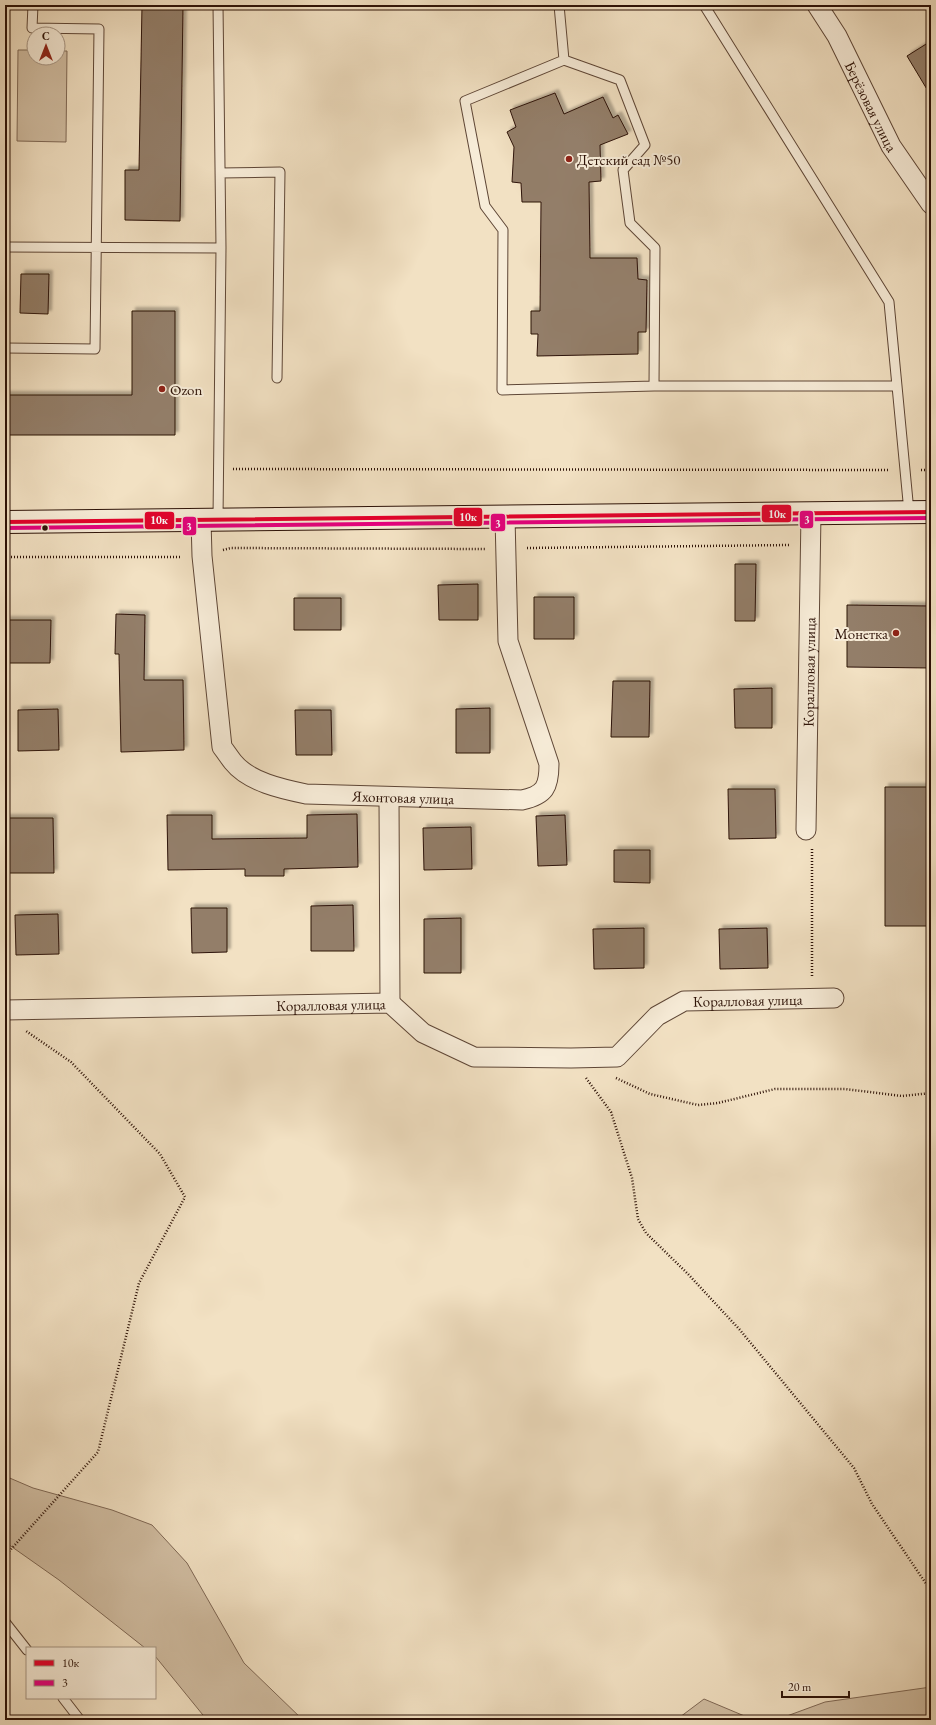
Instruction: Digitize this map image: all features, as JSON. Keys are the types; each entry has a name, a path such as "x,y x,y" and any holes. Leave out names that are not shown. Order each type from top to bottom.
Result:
{"main road":[{"path":"5,522 931,512"}],"street":[{"name":"Берёзовая улица","path":"817,5 837,36 891,146 931,204"},
{"name":"Коралловая улица","path":"806,830 811,513"},
{"name":"Яхонтовая улица","path":"210,519 202,556 222,747 234,763 253,778 278,788 306,794 389,798 522,800 534,797 545,789 549,778 549,764 508,641 505,517"},
{"path":"389,798 390,1004"},
{"name":"Коралловая улица","path":"5,1010 390,1004 423,1033 474,1057 571,1058 617,1057 657,1016 684,1000 834,998"}],"lane":[{"path":"5,348 95,349 99,29 32,28 33,5"},
{"path":"210,519 218,469 221,248 218,5"},
{"path":"559,5 564,60"},
{"path":"704,5 889,302 909,512"},
{"path":"654,386 655,248 630,223 623,170 645,145 620,80 564,60 465,100 485,206 502,230 502,390 654,386 897,386"},
{"path":"220,173 280,172 277,378"},
{"path":"5,247 96,246 221,248"},
{"path":"5,1622 26,1649"},
{"path":"65,1699 80,1720"}],"path":[{"path":"218,469 931,470"},
{"path":"5,557 202,556 231,548 506,549 810,545"},
{"path":"806,830 812,851 812,998"},
{"path":"5,1556 98,1452 139,1283 185,1197 160,1154 71,1062 23,1029"},
{"path":"571,1058 611,1112 632,1178 638,1219 646,1234 688,1274 740,1330 854,1468 872,1504 931,1591"},
{"path":"611,1076 650,1094 698,1104 718,1103 775,1089 846,1089 902,1096 931,1093"}],"shaded area":[{"path":"18,50 26,50 26,66 66,66 67,51 66,142 17,141"},
{"path":"5,1476 33,1488 112,1510 152,1525 187,1563 244,1663 303,1720 207,1720 156,1657 156,1647 144,1647 59,1580 5,1542"},
{"path":"931,1687 931,1720 776,1720 825,1702"},
{"path":"704,1699 754,1720 676,1720"}],"building":[{"path":"142,5 183,5 180,221 125,220 125,170 139,170"},
{"path":"931,41 931,96 907,56"},
{"path":"555,93 564,114 603,97 613,118 618,115 628,134 600,145 601,181 589,182 590,258 637,258 638,279 647,280 646,332 638,332 638,354 537,356 538,334 531,334 531,311 540,311 541,202 522,202 521,183 512,182 514,147 507,132 516,127 510,110"},
{"path":"21,274 49,274 48,314 20,313"},
{"path":"132,311 175,311 175,435 5,435 5,395 132,395"},
{"path":"735,564 756,564 755,621 735,621"},
{"path":"478,584 478,620 439,620 438,585"},
{"path":"534,597 574,597 574,639 534,639"},
{"path":"294,598 341,598 341,630 294,630"},
{"path":"847,605 931,606 931,668 847,667"},
{"path":"116,614 145,615 144,680 183,680 184,750 121,752 119,654 115,654"},
{"path":"6,620 51,620 50,663 5,663"},
{"path":"613,681 650,681 649,737 611,737"},
{"path":"772,688 772,728 735,728 734,689"},
{"path":"490,708 490,753 456,753 456,709"},
{"path":"58,709 59,750 18,751 18,710"},
{"path":"295,710 331,710 332,755 296,755"},
{"path":"885,787 931,787 931,926 885,926"},
{"path":"728,789 775,789 776,838 729,839"},
{"path":"357,814 358,867 284,869 284,876 245,876 245,869 168,870 167,815 212,815 212,839 307,838 307,815"},
{"path":"565,815 567,865 538,866 536,816"},
{"path":"5,818 53,818 54,873 5,873"},
{"path":"471,827 472,869 424,870 423,828"},
{"path":"614,850 650,850 650,883 614,882"},
{"path":"353,905 354,951 311,951 311,906"},
{"path":"191,908 227,908 227,952 192,953"},
{"path":"58,914 59,954 16,955 15,915"},
{"path":"461,918 461,973 424,973 424,919"},
{"path":"644,928 644,968 594,969 593,929"},
{"path":"767,928 768,968 720,969 719,929"}],"transit line":[{"name":"10к","path":"5,522 931,512"},
{"name":"3","path":"5,528 931,518"}],"place":[{"name":"Детский сад №50","path":"569,159"},
{"name":"Ozon","path":"162,389"},
{"name":"Монетка","path":"896,633"}]}
